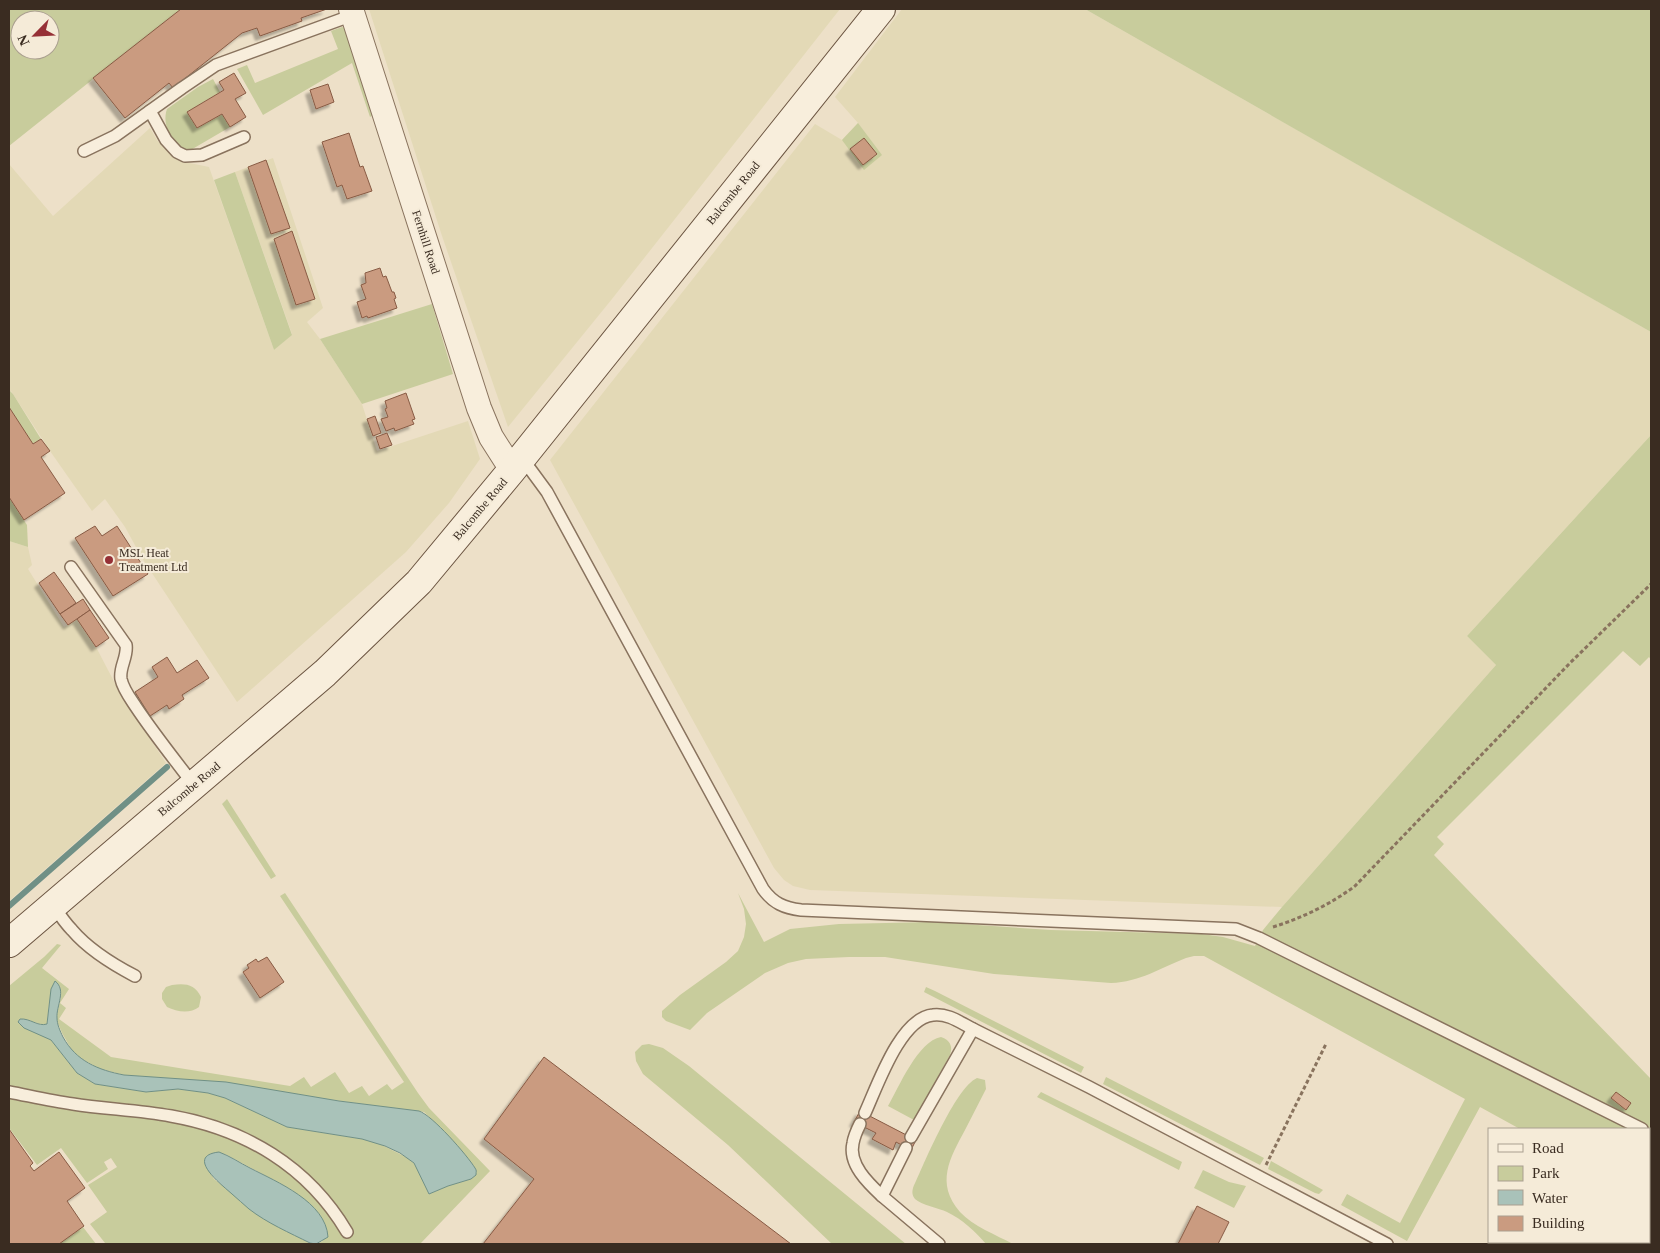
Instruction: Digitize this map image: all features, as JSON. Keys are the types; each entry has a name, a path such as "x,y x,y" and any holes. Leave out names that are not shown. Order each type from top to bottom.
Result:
{"main road":[{"name":"Balcombe Road","path":"9,943 325,673 419,582 517,463 881,9"}],"street":[{"name":"Fernhill Road","path":"352,12 479,408 491,437 517,463"}],"lane":[{"path":"84,151 115,136 187,84 216,66 352,12"},
{"path":"150,111 166,140 177,152 185,156 206,153 244,137"},
{"path":"517,463 547,492 764,889 780,906 810,911 1236,929 1259,938 1640,1128"},
{"path":"71,567 125,643 127,651 120,677 125,691 162,746 194,784"},
{"path":"53,906 72,931 90,947 135,976"},
{"path":"865,1113 898,1044 912,1026 927,1016 940,1015 954,1019 1081,1083 1387,1244"},
{"path":"882,1196 909,1142 973,1029"},
{"path":"9,1092 72,1104 169,1115 205,1123 231,1132 292,1167 326,1200 347,1232"},
{"path":"860,1124 852,1143 853,1158 861,1173 882,1196 939,1244"}],"path":[{"path":"1272,927 1301,917 1355,886 1570,663 1651,584"},
{"path":"1260,1177 1326,1044"}],"shaded area":[{"path":"369,9 840,9 612,299 508,427 442,236"},
{"path":"902,9 1085,9 1651,332 1651,435 1467,636 1496,665 1282,907 810,890 793,886 784,880 774,868 550,460 815,124 842,140 858,123 835,97"},
{"path":"150,128 157,140 176,158 209,167 274,350 292,334 235,172 273,158 323,308 307,322 362,404 377,451 468,421 480,459 449,503 406,552 237,702 142,558 125,527 105,499 92,511 11,391 9,392 9,164 53,216"},
{"path":"9,541 28,547 32,565 28,569 64,627 77,619 96,647 120,693 166,763 9,901"}],"green space":[{"path":"9,9 181,9 9,146"},
{"path":"1085,9 1651,9 1651,332 1584,294"},
{"path":"342,27 346,28 373,115 370,117 352,63 263,115 237,69 247,65 255,83 338,49 331,31"},
{"path":"213,79 220,92 187,112 197,128 222,114 230,127 189,151 183,149 173,140 167,128 167,109"},
{"path":"858,123 882,155 864,170 842,140"},
{"path":"235,172 292,335 274,350 214,180"},
{"path":"432,304 453,374 362,404 320,339"},
{"path":"9,390 41,439 33,444 9,407"},
{"path":"1651,435 1651,660 1649,657 1640,666 1623,651 1437,837 1444,844 1434,855 1651,1079 1650,1192 1650,1128 1518,1128 1480,1107 1407,1241 1341,1205 1347,1194 1400,1223 1465,1099 1204,956 1186,958 1141,977 1111,983 994,974 885,957 806,959 788,963 765,973 707,1013 690,1030 666,1021 662,1017 662,1011 680,995 726,962 738,951 744,937 746,924 744,909 738,893 764,942 790,929 839,924 933,922 1051,930 1202,934 1223,937 1255,946 1263,930 1282,907 1496,665 1467,636"},
{"path":"9,497 27,525 28,547 9,541"},
{"path":"227,799 276,876 271,879 222,804"},
{"path":"285,893 429,1108 490,1171 420,1244 316,1244 104,1244 90,1224 107,1212 88,1185 117,1167 111,1158 104,1162 108,1169 87,1183 61,1148 37,1165 9,1128 9,986 57,944 61,945 42,968 69,989 60,1003 66,1008 59,1019 111,1057 290,1086 304,1077 311,1087 335,1072 349,1093 362,1086 369,1096 387,1084 392,1090 404,1082 280,896","holes":["54,983 60,986 61,997 57,1021 62,1033 71,1049 80,1058 100,1069 124,1075 173,1079 424,1112 448,1136 475,1168 471,1179 429,1194 417,1167 410,1159 378,1143 287,1127 225,1098 208,1093 178,1089 146,1092 95,1084 77,1073 34,1022 43,1025 47,1024","225,1154 292,1190 323,1241 316,1244 309,1243 231,1192 214,1179 206,1166"]},
{"path":"185,984 196,989 201,997 199,1007 192,1011 183,1012 167,1007 162,999 162,993 166,987"},
{"path":"926,987 1084,1067 1081,1073 924,992"},
{"path":"941,1037 950,1044 950,1055 914,1120 888,1106 917,1056 933,1040"},
{"path":"649,1044 663,1048 689,1066 906,1244 832,1244 728,1145 643,1074 636,1061 635,1052 642,1045"},
{"path":"1106,1077 1264,1158 1260,1165 1103,1084"},
{"path":"977,1078 985,1080 986,1089 950,1161 947,1181 948,1191 960,1212 971,1222 1013,1244 986,1244 958,1218 918,1201 912,1192 932,1145 950,1111 968,1085"},
{"path":"1041,1092 1182,1162 1179,1170 1037,1097"},
{"path":"1271,1161 1323,1190 1319,1194 1315,1193 1268,1169"},
{"path":"1203,1170 1229,1182 1246,1186 1234,1208 1194,1188"},
{"path":"83,1227 96,1244 59,1244"}],"water":[{"path":"55,981 61,993 57,1018 62,1035 74,1052 97,1067 124,1075 226,1082 339,1101 419,1111 440,1127 457,1145 475,1168 476,1175 471,1179 429,1194 414,1163 400,1153 385,1146 362,1139 287,1127 225,1098 208,1093 178,1089 146,1092 95,1084 77,1073 51,1040 24,1028 18,1022 20,1019 24,1019 44,1025 47,1024 51,989"},
{"path":"219,1152 286,1187 310,1203 319,1213 328,1237 316,1244 310,1243 271,1223 249,1209 214,1178 205,1165 205,1159 209,1155"}],"building":[{"path":"181,9 327,9 301,18 302,21 260,36 257,28 242,33 173,88 169,83 125,118 93,78"},
{"path":"234,73 246,93 235,99 246,117 230,127 222,114 197,128 187,112 224,90 219,82"},
{"path":"328,84 334,102 316,109 310,90"},
{"path":"349,133 360,167 363,166 372,191 347,199 342,185 337,187 322,142"},
{"path":"864,138 877,154 863,165 850,149"},
{"path":"266,160 290,228 271,234 248,167"},
{"path":"292,231 315,299 296,305 274,239"},
{"path":"380,268 383,277 386,276 392,292 394,292 397,308 368,318 367,316 362,318 357,302 366,299 361,285 366,283 365,273"},
{"path":"406,393 415,419 412,420 414,424 395,431 394,428 386,431 381,419 388,417 385,401"},
{"path":"9,407 33,444 41,439 50,451 41,457 65,493 24,520 9,497"},
{"path":"375,416 381,433 373,436 367,419"},
{"path":"387,433 392,445 380,449 376,437"},
{"path":"95,526 102,536 117,526 148,574 113,596 75,538"},
{"path":"54,572 76,603 60,614 39,583"},
{"path":"83,599 90,610 68,625 60,614"},
{"path":"90,610 109,638 96,647 77,619"},
{"path":"167,657 177,673 197,660 209,678 182,695 184,699 169,709 167,705 150,716 135,692 158,677 152,667"},
{"path":"267,957 284,982 260,998 243,972 249,968 247,965 256,959 258,962"},
{"path":"544,1057 791,1244 483,1244 534,1179 484,1139"},
{"path":"1616,1092 1631,1103 1626,1110 1611,1098"},
{"path":"860,1111 916,1140 911,1150 896,1142 893,1150 872,1139 876,1133 854,1122"},
{"path":"9,1129 33,1163 30,1166 34,1171 59,1152 85,1188 67,1201 84,1226 59,1244 9,1244"},
{"path":"1197,1206 1229,1222 1218,1244 1178,1244"}],"waterway":[{"path":"9,906 167,767"}],"place":[{"name":"MSL Heat Treatment Ltd","path":"109,560"}]}
